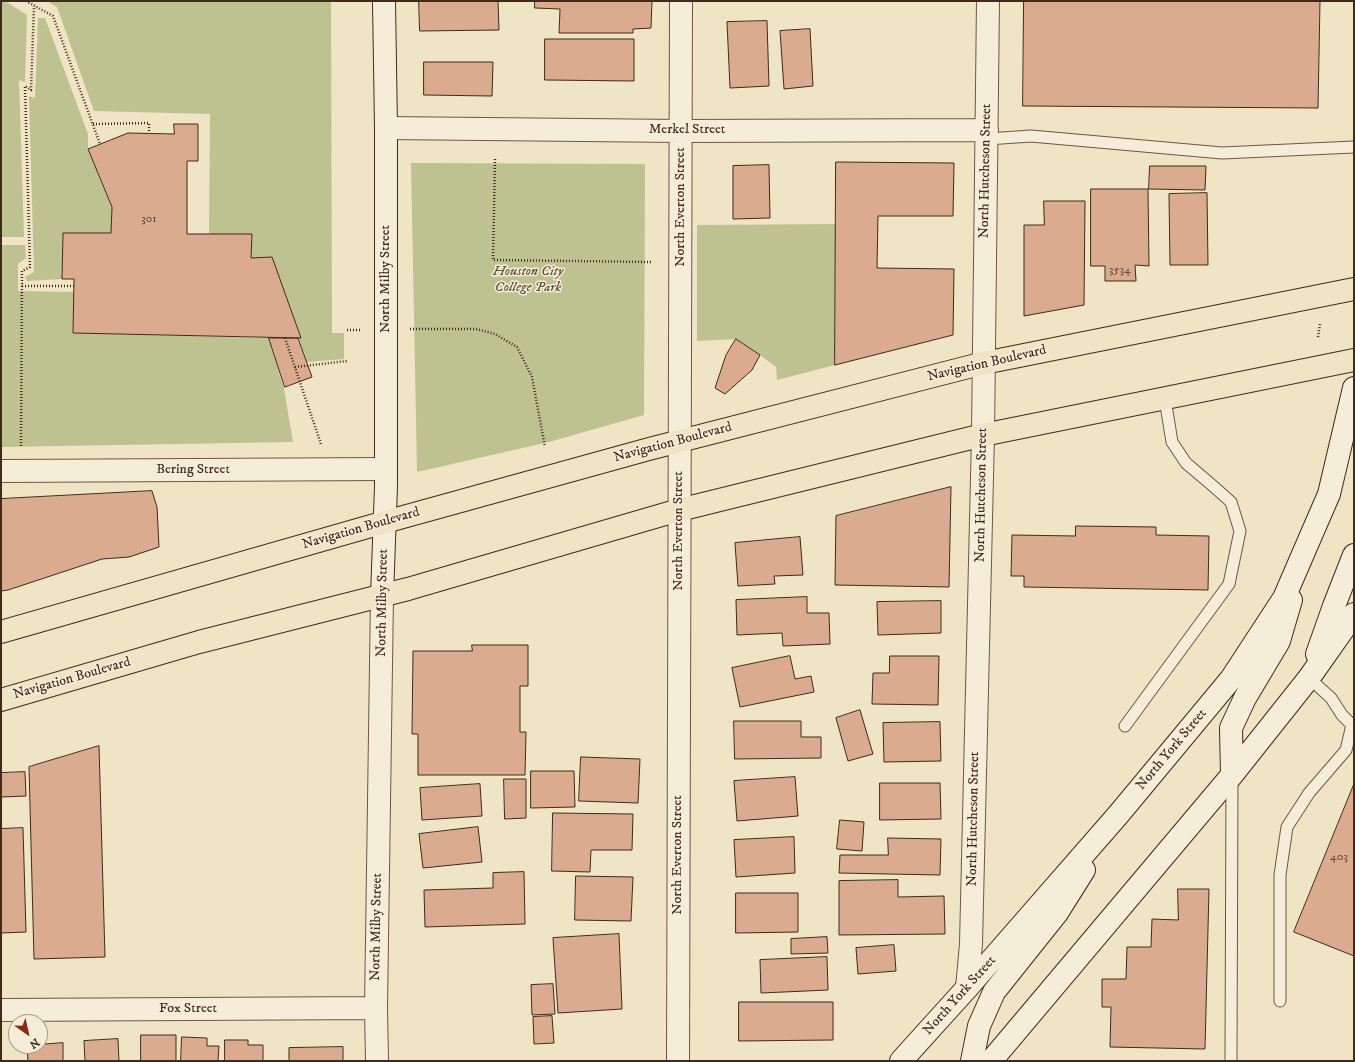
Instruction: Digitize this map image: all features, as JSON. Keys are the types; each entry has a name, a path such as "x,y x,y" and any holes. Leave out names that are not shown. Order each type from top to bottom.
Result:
{"main road":[{"name":"Navigation Boulevard","path":"1,632 385,522 679,441 984,363 1354,289"},
{"name":"Navigation Boulevard","path":"1,700 199,642 382,596 679,510 983,436 1354,360"}],"street":[{"name":"North Milby Street","path":"377,1061 376,1008 382,596 385,522 386,128 384,1"},
{"name":"North Everton Street","path":"678,1061 681,1"},
{"name":"North Hutcheson Street","path":"968,988 971,944 983,436 988,1"},
{"name":"Merkel Street","path":"386,128 987,134"},
{"name":"North York Street","path":"901,1061 968,988 1118,815 1231,679 1284,598 1329,494 1354,388"},
{"name":"Bering Street","path":"11,471 385,469"},
{"path":"1232,775 1231,728 1245,698 1279,641 1303,554"},
{"path":"1309,678 1334,606 1354,555"},
{"path":"991,1061 1232,775 1309,678 1354,614"},
{"path":"972,1061 979,1026 994,992 1057,913 1118,815"},
{"name":"Fox Street","path":"1,1010 376,1008"}],"lane":[{"path":"987,134 1031,136 1222,153 1354,147"},
{"path":"1125,726 1229,584 1240,531 1231,502 1186,463 1172,442 1165,399"},
{"path":"1280,1001 1280,875 1287,827 1309,793 1346,750 1353,725 1342,715 1332,698 1309,678"},
{"path":"1231,1061 1232,775"}],"path":[{"path":"26,1 53,16 100,144"},
{"path":"11,471 22,270 30,267 25,86 31,90 34,6"},
{"path":"92,124 149,123 149,133"},
{"path":"495,159 493,260 651,262"},
{"path":"22,286 74,286"},
{"path":"1318,337 1320,324"},
{"path":"405,329 476,329 495,334 517,348 532,377 545,447"},
{"path":"347,330 368,330"},
{"path":"285,338 321,444"},
{"path":"295,367 347,361"}],"green space":[{"path":"1,1 5,1 27,15 25,82 19,80 24,237 1,237"},
{"path":"47,1 331,1 332,333 344,333 344,359 307,362 272,257 251,258 252,234 209,234 210,114 94,111 57,7"},
{"path":"38,18 45,18 88,134 88,149 112,207 111,233 63,233 62,279 27,281 25,277 34,272 29,96 35,98"},
{"name":"Houston City College Park","path":"411,163 645,164 644,415 549,442 417,472"},
{"path":"836,224 835,365 777,380 776,367 736,339 697,341 697,225"},
{"path":"1,245 25,245 26,258 18,264 18,291 74,292 73,333 269,338 284,389 293,442 1,447"}],"building":[{"path":"419,1 498,1 499,30 420,31"},
{"path":"535,1 652,1 651,28 633,29 633,33 559,33 560,9 535,8"},
{"path":"1024,1 1320,1 1318,108 1023,106"},
{"path":"767,21 769,86 730,88 727,22"},
{"path":"810,29 813,86 784,89 780,31"},
{"path":"545,39 634,39 634,81 545,80"},
{"path":"424,62 493,62 492,96 424,95"},
{"path":"174,124 198,124 198,161 187,161 187,234 252,234 251,258 272,257 301,338 73,333 74,279 62,279 63,233 111,233 112,207 88,149 128,133 174,134"},
{"path":"836,162 954,163 953,216 878,216 877,268 954,269 953,335 835,365"},
{"path":"769,165 770,218 733,219 733,166"},
{"path":"1150,166 1206,166 1205,190 1149,189"},
{"path":"1091,189 1148,189 1149,266 1135,265 1136,281 1105,281 1105,266 1091,266"},
{"path":"1207,193 1208,265 1170,265 1169,194"},
{"path":"1044,201 1085,201 1084,305 1024,316 1024,225 1044,225"},
{"path":"269,338 298,338 312,377 285,387"},
{"path":"736,339 760,355 752,370 725,394 715,388 726,355"},
{"path":"951,487 949,587 835,585 836,516"},
{"path":"152,491 157,507 159,547 129,557 102,559 1,591 1,499"},
{"path":"1076,526 1156,527 1156,535 1209,536 1208,590 1024,587 1024,576 1011,576 1012,535 1075,536"},
{"path":"800,537 803,575 774,576 775,584 738,586 735,543"},
{"path":"807,597 807,613 829,613 830,644 783,646 782,633 737,635 736,600"},
{"path":"941,601 941,633 878,635 877,602"},
{"path":"472,645 528,645 528,686 520,686 520,732 526,732 525,775 418,775 418,734 412,734 413,651 472,651"},
{"path":"790,656 795,679 811,676 814,692 740,707 732,668"},
{"path":"890,656 939,656 938,705 872,704 873,673 889,673"},
{"path":"860,710 873,754 848,761 836,718"},
{"path":"734,721 801,721 801,737 821,737 821,758 735,759"},
{"path":"940,722 941,761 884,762 883,723"},
{"path":"99,746 105,957 34,959 29,767"},
{"path":"581,757 640,759 638,803 579,801"},
{"path":"531,771 574,771 575,807 531,808"},
{"path":"25,772 26,796 1,797 1,773"},
{"path":"795,777 798,816 737,821 734,781"},
{"path":"504,779 526,779 526,818 505,819"},
{"path":"880,783 940,783 941,819 880,820"},
{"path":"480,784 482,816 422,820 420,788"},
{"path":"1354,784 1354,956 1294,932"},
{"path":"553,813 633,814 632,850 591,850 590,872 552,871"},
{"path":"840,820 864,822 862,851 837,849"},
{"path":"478,827 482,862 423,868 419,834"},
{"path":"23,828 26,932 1,933 1,829"},
{"path":"794,837 795,873 736,877 734,840"},
{"path":"888,838 941,839 940,875 839,873 840,855 888,855"},
{"path":"524,872 525,924 425,927 424,890 493,888 493,873"},
{"path":"576,876 633,877 631,921 575,920"},
{"path":"898,880 898,897 944,896 945,934 839,935 839,881"},
{"path":"1178,889 1209,889 1205,1049 1110,1047 1111,1007 1102,1007 1102,979 1126,979 1127,947 1151,947 1152,919 1178,920"},
{"path":"736,893 798,893 798,932 736,933"},
{"path":"619,934 622,1009 558,1013 553,938"},
{"path":"827,937 828,953 791,954 791,939"},
{"path":"894,945 896,971 858,974 856,948"},
{"path":"827,957 828,990 761,993 760,960"},
{"path":"553,984 555,1014 532,1015 531,985"},
{"path":"739,1002 833,1002 833,1040 739,1041"},
{"path":"552,1016 554,1043 534,1044 533,1017"},
{"path":"141,1035 176,1035 176,1061 141,1061"},
{"path":"182,1037 207,1038 207,1046 219,1046 218,1061 181,1061"},
{"path":"118,1039 119,1061 85,1061 84,1041"},
{"path":"225,1040 248,1040 248,1045 263,1045 263,1061 225,1061"},
{"path":"63,1043 63,1061 28,1061 28,1054 48,1054 48,1044"},
{"path":"343,1047 343,1061 289,1061 289,1048"}]}
